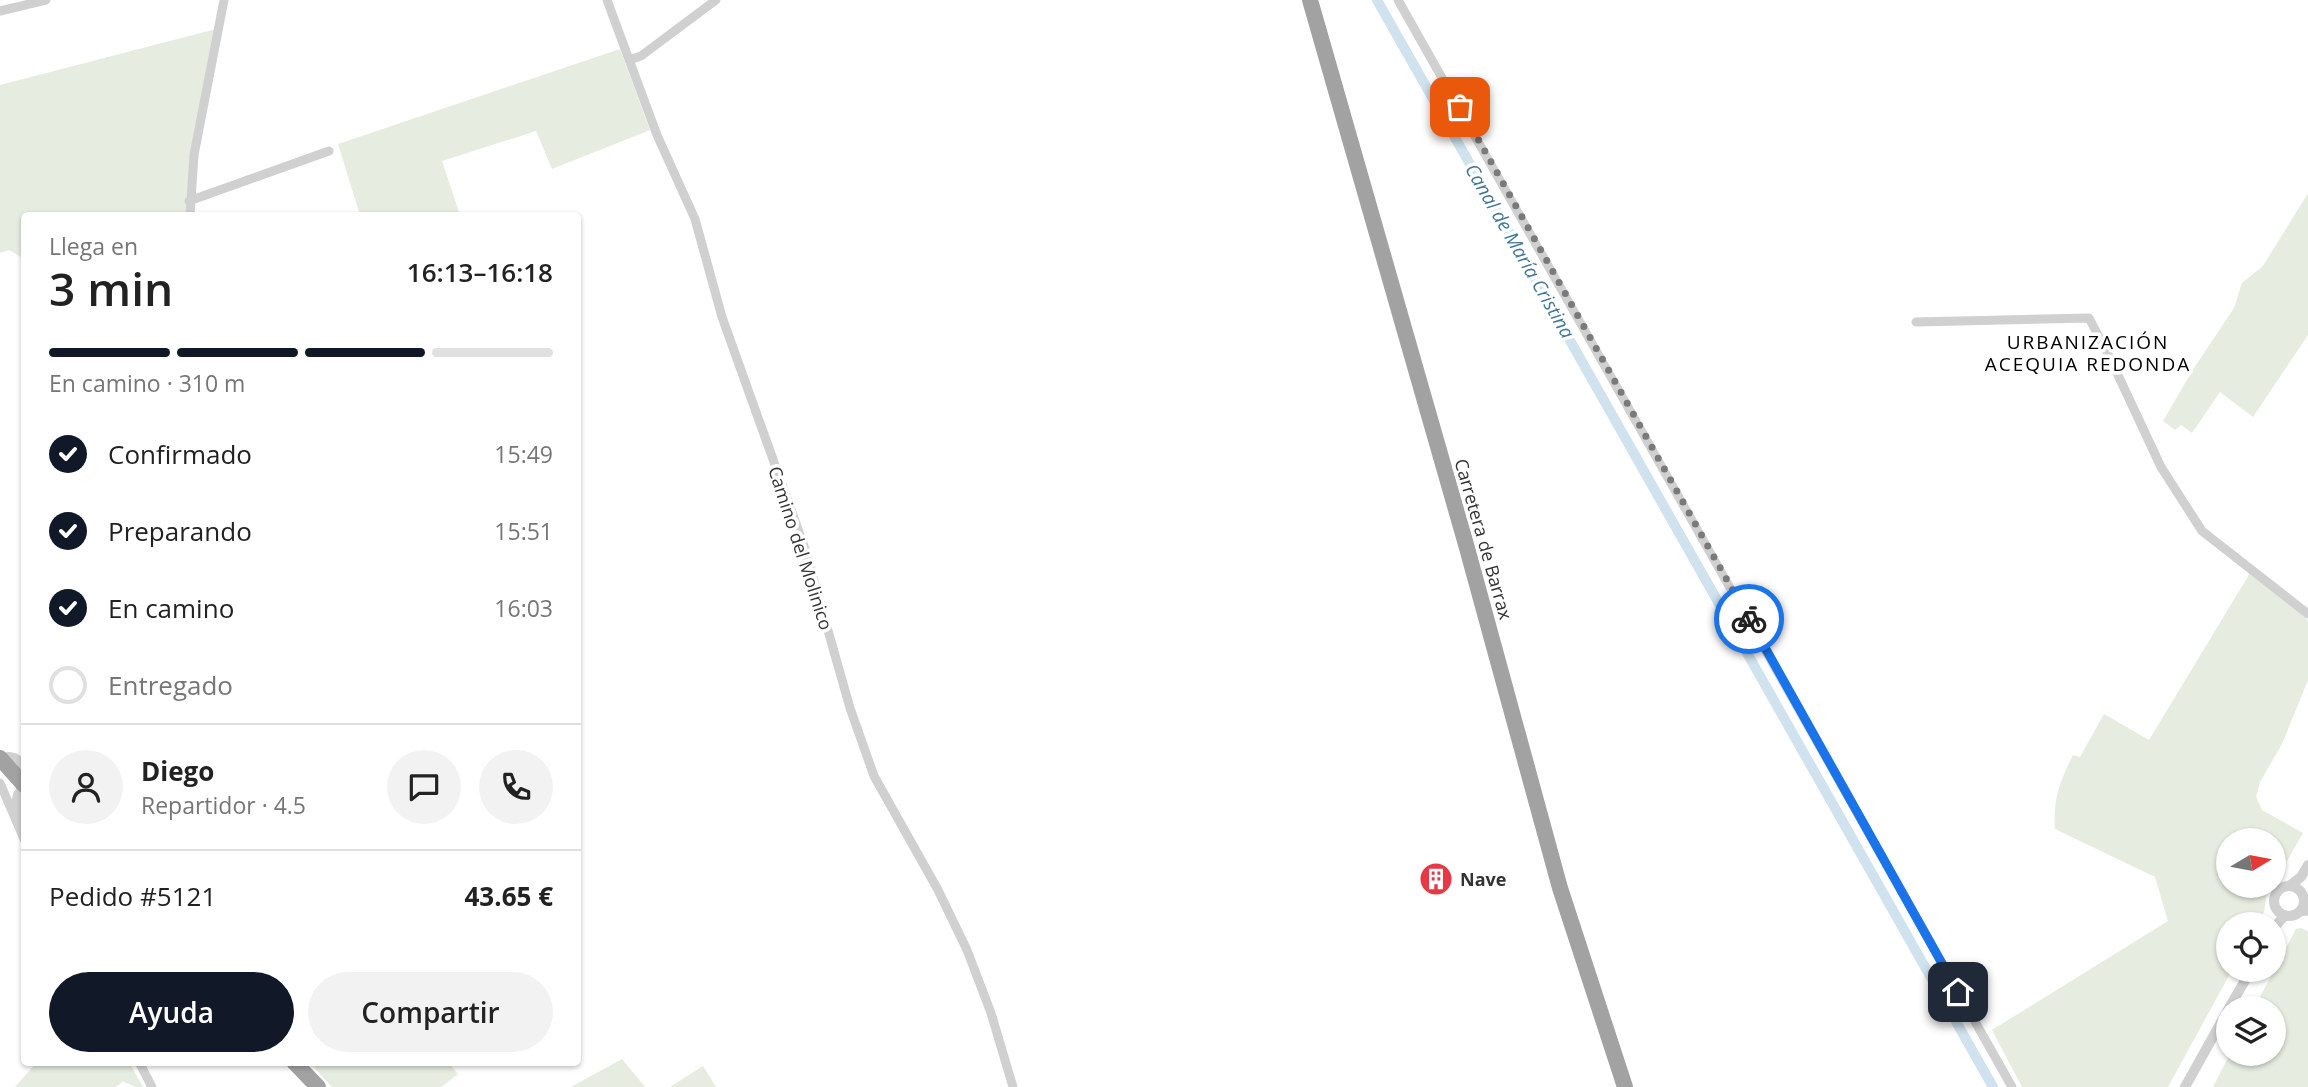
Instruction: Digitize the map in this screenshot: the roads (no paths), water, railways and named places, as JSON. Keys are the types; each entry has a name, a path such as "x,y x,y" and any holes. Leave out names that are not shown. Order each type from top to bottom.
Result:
{"highway":[{"name":"Carretera de Barrax","path":"1310,0 1471,560 1560,888 1625,1087"},
{"path":"0,759 21,785"},
{"path":"298,1066 318,1087"}],"street":[{"path":"0,11 46,0"},
{"path":"190,212 194,155 224,0"},
{"name":"Camino del Molinico","path":"607,0 657,135 695,219 722,317 804,546 850,708 874,776 938,890 967,950 991,1013 1013,1087"},
{"path":"629,60 641,56 716,0"},
{"path":"1398,0 1540,247 2012,1087"},
{"path":"189,201 329,151"},
{"path":"1916,322 2089,318 2161,467 2202,531 2308,614"},
{"path":"0,759 14,757 21,763"},
{"path":"0,783 7,788 21,787"},
{"path":"0,783 21,832"},
{"path":"21,791 16,801 21,819"},
{"path":"2276,912 2274,902 2276,892 2301,877 2308,864"},
{"path":"2286,917 2303,912 2301,877"},
{"path":"2289,886 2304,897"},
{"path":"2185,1087 2216,1031"},
{"path":"141,1066 152,1087"}],"waterway":[{"name":"Canal de María Cristina","path":"1377,0 1993,1087"}],"place":[{"name":"Nave","path":"1436,879"}],"district":[{"name":"URBANIZACIÓN ACEQUIA REDONDA","path":"2088,353"}]}
